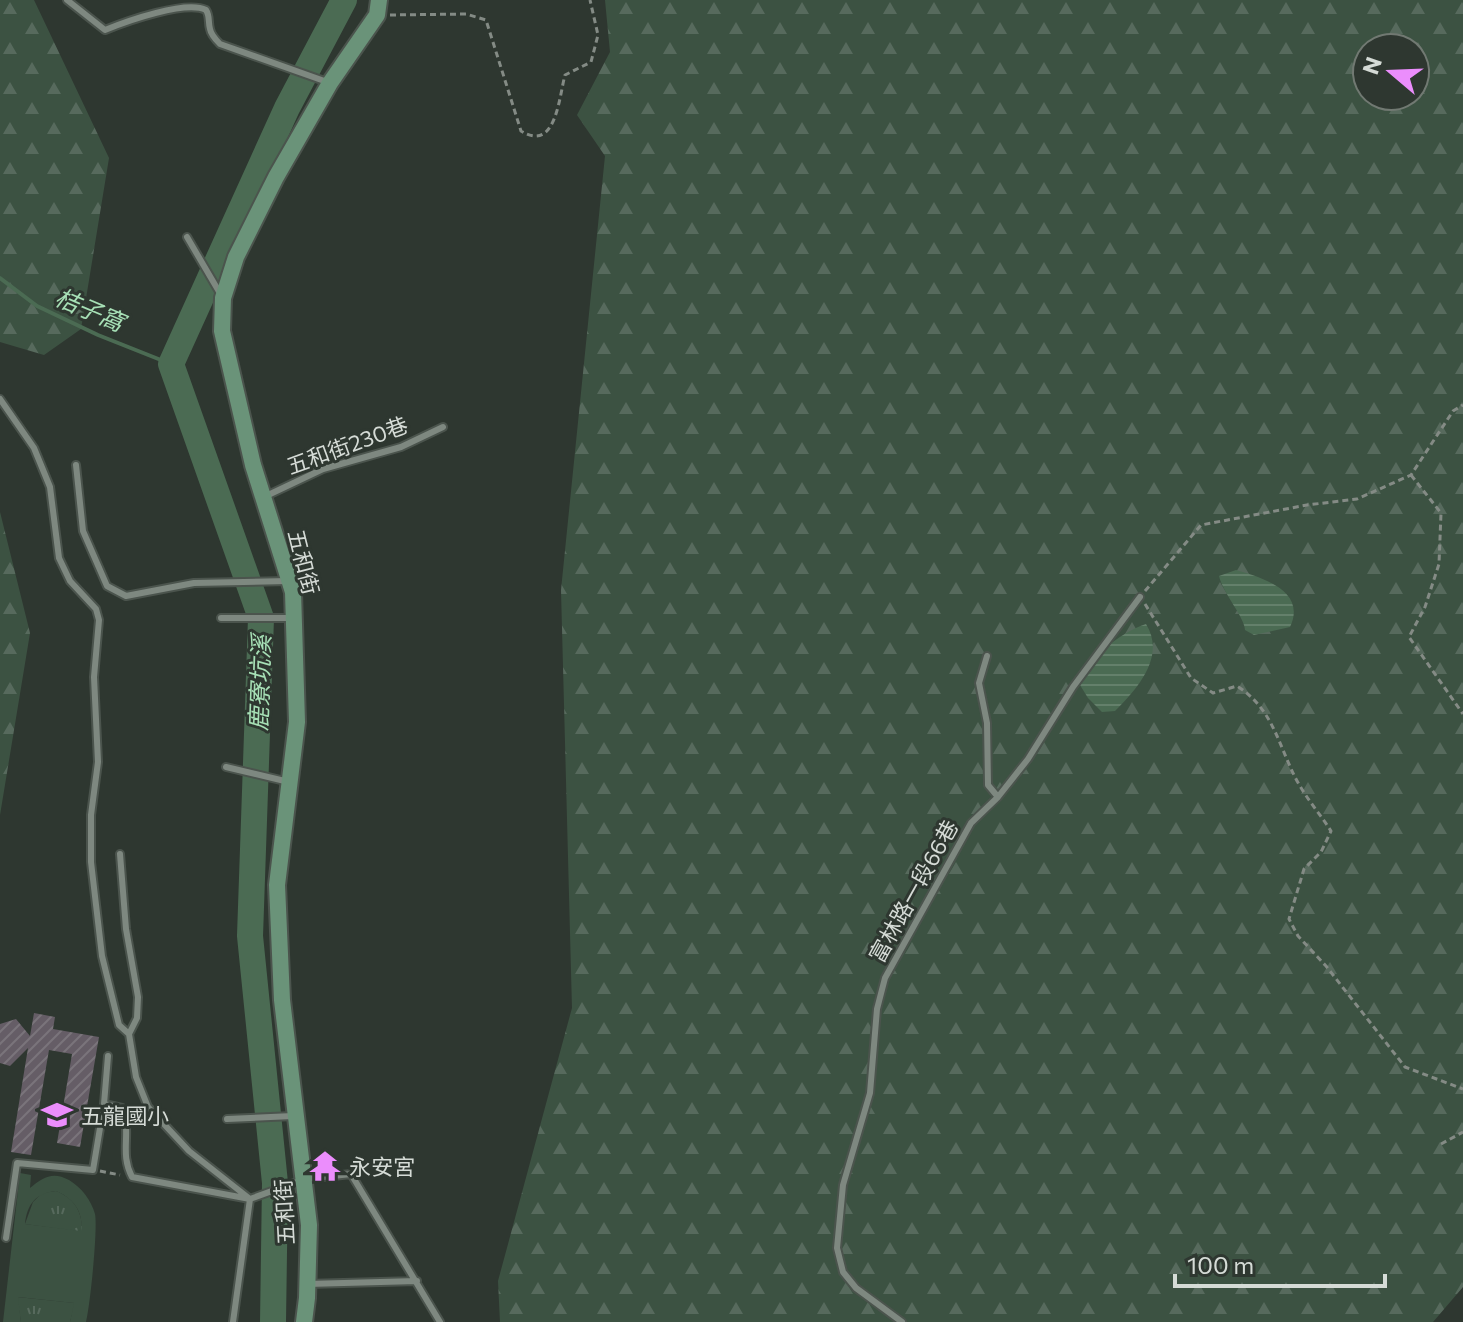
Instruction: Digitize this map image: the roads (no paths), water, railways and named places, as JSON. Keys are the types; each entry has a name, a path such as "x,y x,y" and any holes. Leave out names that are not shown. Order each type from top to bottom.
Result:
{"street":[{"name":"五和街","path":"304,1322 309,1225 282,1000 277,885 297,722 293,592 253,465 222,331 223,298 236,257 276,177 378,7"}],"lane":[{"path":"67,0 105,30 173,1 204,7 209,14 210,32 220,44 330,83"},
{"path":"187,237 223,298"},
{"path":"0,399 34,448 50,487 59,558 70,581 96,609 99,620 94,677 98,762 91,815 91,862 102,956 119,1025 129,1034"},
{"name":"五和街230巷","path":"263,497 323,469 401,447 443,427"},
{"path":"76,465 83,531 107,586 126,596 208,583 288,581"},
{"name":"富林路一段66巷","path":"902,1322 856,1288 843,1272 837,1248 843,1185 870,1093 877,1009 885,978 971,823 998,797 1028,759 1073,687 1140,597"},
{"path":"221,618 294,618"},
{"path":"987,656 979,683 987,723 988,785 998,797"},
{"path":"226,767 289,782"},
{"path":"120,854 126,929 138,997 137,1018 129,1034 136,1077 148,1107 189,1151 250,1199"},
{"path":"6,1238 17,1163 93,1170 108,1056"},
{"path":"104,1104 122,1108 127,1122 125,1163 132,1177 250,1199 305,1179 351,1174 440,1322"},
{"path":"227,1119 297,1116"},
{"path":"233,1322 250,1199"},
{"path":"307,1284 417,1281"}],"waterway":[{"name":"鹿寮坑溪","path":"273,1322 275,1183 250,936 261,618 171,364 287,108 344,0"},
{"name":"桔子窩","path":"0,278 37,306 171,364"}],"place":[{"name":"五龍國小","path":"57,1115"},
{"name":"永安宮","path":"325,1166"}]}
